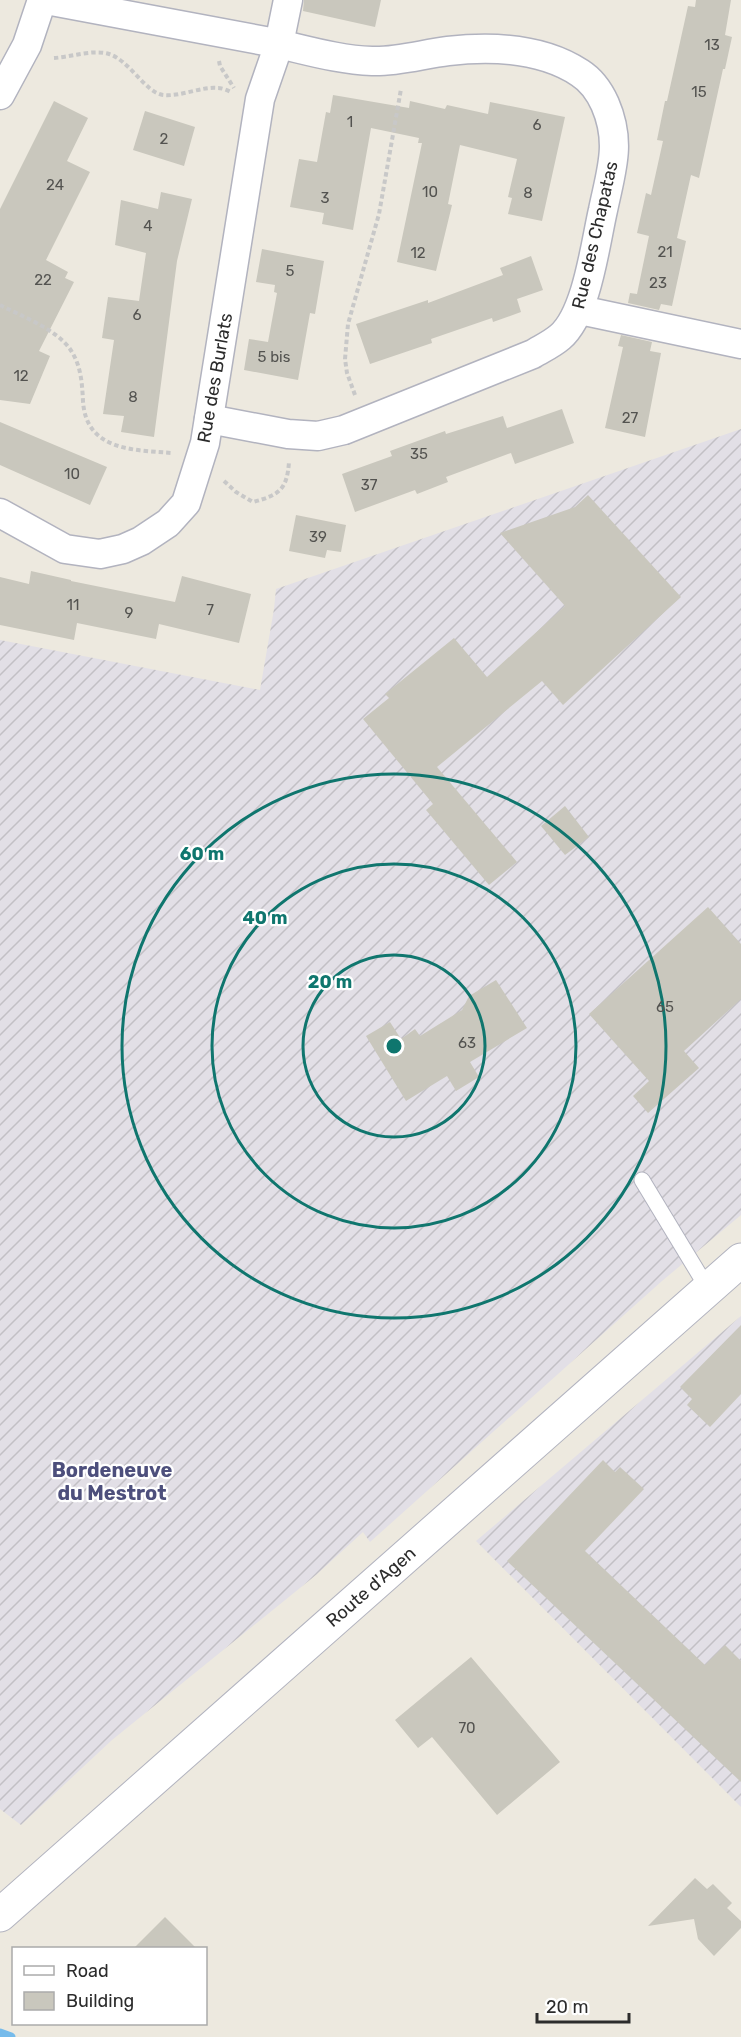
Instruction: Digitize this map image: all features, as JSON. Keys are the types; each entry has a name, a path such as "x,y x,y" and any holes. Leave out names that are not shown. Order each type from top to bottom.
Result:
{"main road":[{"name":"Route d'Agen","path":"0,1914 741,1260"}],"street":[{"name":"Rue des Chapatas","path":"44,0 372,62 449,51 501,49 544,57 581,73 602,97 611,118 615,139 614,157 580,310 560,337 533,354 344,430 318,436 288,435 209,419"},
{"path":"0,95 27,45 44,0"},
{"name":"Rue des Burlats","path":"0,513 66,549 99,554 123,549 141,541 168,523 186,503 209,419 260,99 279,44 288,0"},
{"path":"580,310 741,344"}],"lane":[{"path":"642,1180 708,1288"}],"path":[{"path":"27,45 50,58 108,53 124,62 147,85 162,95 216,87 237,94 220,66 217,53 218,32"},
{"path":"357,398 346,366 345,348 348,324 379,214 403,82"},
{"path":"0,305 45,328 68,346 81,372 84,414 98,435 117,447 180,454 178,468 221,477 236,492 254,502 274,496 286,483 289,464 288,435"}],"shaded area":[{"path":"741,429 741,1215 662,1281 370,1542 363,1532 316,1575 112,1740 21,1825 0,1809 0,640 260,690 276,589"},
{"path":"741,1316 741,1807 476,1541"}],"building":[{"path":"304,0 381,0 375,27 303,11"},
{"path":"696,0 731,0 725,35 732,37 699,178 691,175 677,238 686,241 672,306 661,304 659,310 628,303 630,293 637,294 649,236 637,233 646,193 651,195 663,141 657,140 665,101 667,101 688,6 695,7"},
{"path":"333,95 409,108 410,101 445,109 447,105 488,114 490,102 565,117 542,221 508,214 512,198 508,197 517,159 460,145 448,204 452,205 436,271 397,262 422,143 418,143 419,138 371,128 353,230 322,224 324,213 290,207 299,159 317,162 326,112 330,113"},
{"path":"54,101 88,118 67,161 90,172 46,260 68,272 65,278 74,282 39,351 50,356 30,404 0,400 0,209"},
{"path":"145,111 195,127 184,166 133,150"},
{"path":"161,192 192,199 177,261 154,437 121,432 124,416 103,414 114,340 102,338 108,297 139,301 146,253 115,245 121,200 158,209"},
{"path":"262,249 324,261 315,314 310,313 298,380 244,370 249,339 268,342 277,293 274,292 275,285 256,282"},
{"path":"531,256 543,290 517,299 521,312 493,322 492,318 431,339 432,343 370,364 356,324 428,300 428,303 503,275 500,268"},
{"path":"621,335 652,342 650,351 661,353 645,437 605,428 623,347 618,346"},
{"path":"562,409 574,443 515,464 511,453 446,477 448,482 417,494 415,490 355,512 342,474 392,456 390,451 445,431 446,434 503,416 507,428"},
{"path":"0,422 107,467 90,505 0,465"},
{"path":"588,495 681,597 563,705 542,681 437,767 517,862 489,885 426,810 433,804 363,719 389,698 385,694 454,638 487,677 565,606 500,533 575,507"},
{"path":"296,515 346,525 341,552 327,550 325,558 289,551"},
{"path":"31,571 175,602 182,576 251,594 239,643 159,624 156,639 77,623 74,640 0,625 0,577 29,584"},
{"path":"565,806 589,837 565,855 541,826"},
{"path":"708,907 741,944 741,999 684,1051 699,1068 648,1113 633,1096 649,1081 589,1014"},
{"path":"496,980 527,1028 470,1062 479,1077 456,1091 447,1076 406,1101 366,1036 390,1022 401,1039 415,1029 420,1036 462,1010 469,996"},
{"path":"741,1325 741,1394 710,1427 687,1405 692,1399 680,1387"},
{"path":"603,1460 615,1472 620,1467 644,1489 585,1551 705,1665 725,1645 741,1661 741,1782 507,1561"},
{"path":"471,1657 560,1762 497,1815 432,1737 418,1748 395,1720"},
{"path":"695,1878 707,1889 713,1884 732,1903 727,1908 741,1921 741,1928 714,1956 698,1939 694,1919 648,1926"},
{"path":"165,1917 195,1947 135,1947"}],"waterway":[{"path":"0,2033 11,2037"}],"district":[{"name":"Bordeneuve du Mestrot","path":"112,1482"}]}
